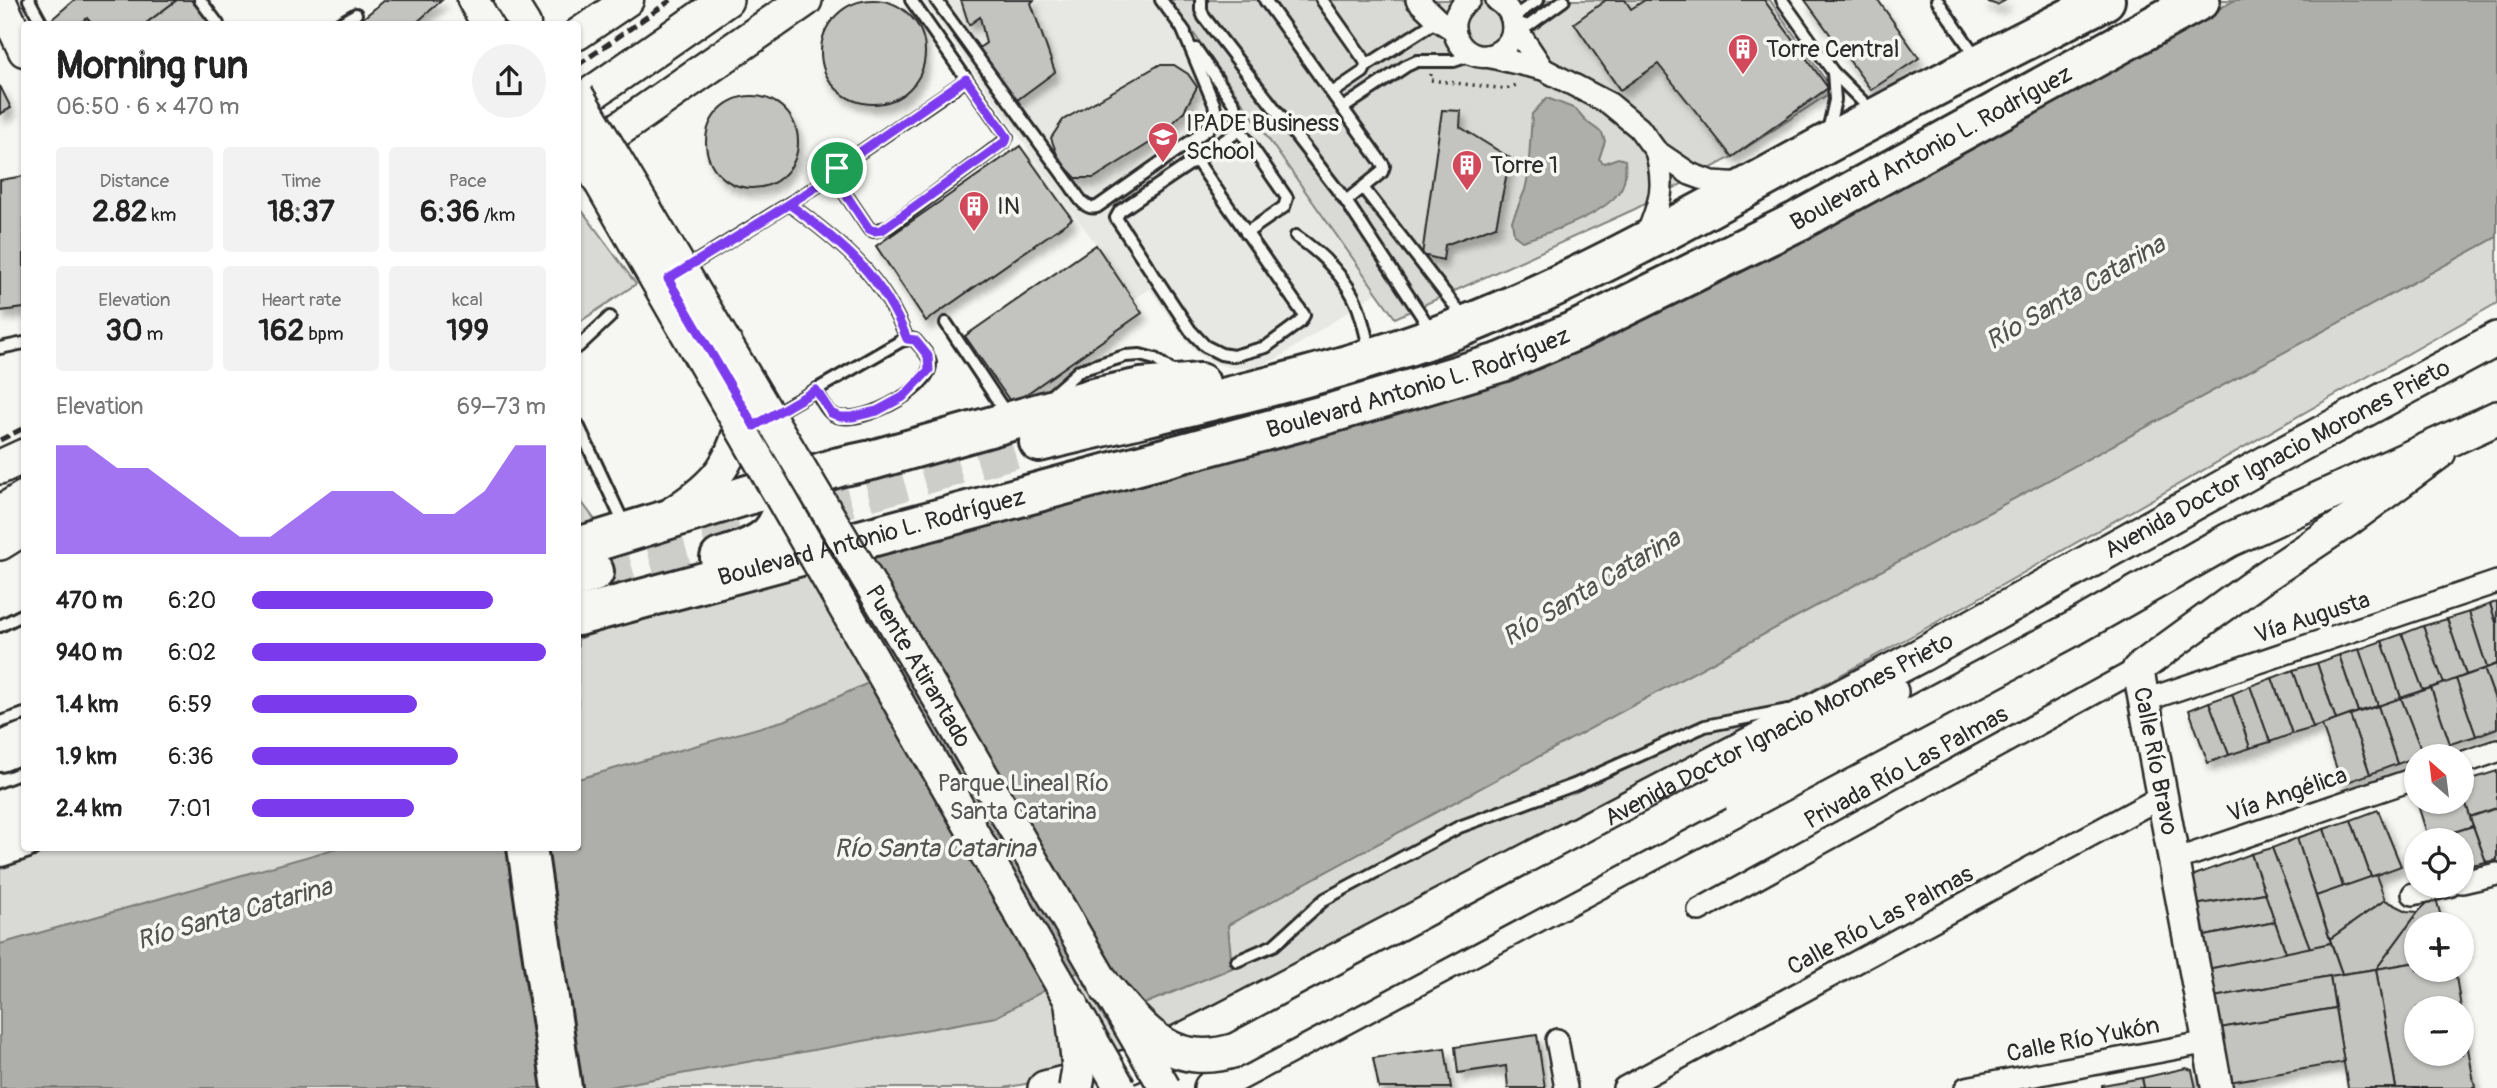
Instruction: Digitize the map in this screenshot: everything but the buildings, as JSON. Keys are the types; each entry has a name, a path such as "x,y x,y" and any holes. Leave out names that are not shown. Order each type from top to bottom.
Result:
{"highway":[{"name":"Boulevard Antonio L. Rodríguez","path":"1024,427 1293,379 1371,358 1452,330 1559,285 1644,243 1878,116 2105,0"},
{"name":"Boulevard Antonio L. Rodríguez","path":"581,615 1426,386 1502,362 1577,330 1798,221 2200,0"},
{"path":"582,574 644,526 839,467 1024,427 1093,398 1141,388 1189,383 1293,379"},
{"path":"787,482 806,505 842,521 853,522 1077,458 1146,443 1207,435 1228,440"},
{"path":"839,467 824,483 822,494 830,513 842,521"},
{"path":"582,574 757,545 777,525 785,504 787,482"},
{"path":"581,640 697,601 745,571"},
{"path":"0,752 21,744"},
{"path":"0,775 21,767"},
{"path":"0,810 21,802"},
{"path":"0,847 21,840"},
{"path":"528,851 562,1088"}],"main road":[{"path":"0,0 21,45"},
{"path":"473,0 485,21"},
{"path":"495,0 507,21"},
{"path":"510,0 523,21"},
{"path":"522,0 535,21"},
{"path":"581,32 628,0"},
{"path":"581,101 726,0"},
{"path":"787,482 754,415 581,144 805,0"},
{"name":"Puente Atirantado","path":"581,100 959,734 1166,1088"},
{"name":"Puente Atirantado","path":"581,144 1120,1088"},
{"name":"Avenida Doctor Ignacio Morones Prieto","path":"1045,1088 1131,1066 1921,655 2266,463 2497,340"},
{"path":"644,526 709,485 725,467 734,446 754,415"},
{"name":"Avenida Doctor Ignacio Morones Prieto","path":"1211,1088 1251,1079 2073,629 2229,540 2483,424"},
{"name":"Calle Río Bravo","path":"2217,1088 2138,669 2483,424"},
{"path":"0,467 21,457"},
{"path":"0,513 21,500"},
{"path":"0,543 21,530"},
{"path":"0,553 21,547"},
{"path":"1106,987 1127,1012 1171,1050 1203,1057 1236,1050 1718,793 1873,706 1896,688 1921,655"},
{"path":"1072,1005 1079,1068 1076,1088"}],"street":[{"path":"1417,0 1446,25 1466,51 1542,69 1610,104 1639,128 1656,151 1690,174 1712,182 1752,184"},
{"path":"1497,0 1503,4 1542,69"},
{"path":"1446,25 1464,4"},
{"path":"1481,55 1503,49 1509,41 1512,21"},
{"path":"1644,243 1663,188 1656,151"},
{"name":"Vía Augusta","path":"2143,701 2497,582"},
{"name":"Privada Río Las Palmas","path":"1699,910 2138,669"},
{"path":"2474,759 2497,751"},
{"name":"Vía Angélica","path":"2175,860 2404,782"},
{"name":"Calle Río Las Palmas","path":"1625,1088 2161,797"},
{"path":"2474,879 2497,874"},
{"path":"1557,1040 1566,1088"},
{"name":"Calle Río Yukón","path":"1966,1088 2209,1042"}],"lane":[{"path":"29,0 40,21"},
{"path":"200,0 216,21"},
{"path":"911,0 1004,131 1006,141 889,227 874,231 869,229 838,183 835,175 837,168 966,79"},
{"path":"936,0 1071,186 1091,208 1097,207 1208,129 1217,117 1182,28"},
{"path":"1161,0 1234,104 1240,130 1287,198 1284,207 1247,233"},
{"path":"1201,0 1204,17 1346,201 1452,330"},
{"path":"1265,0 1384,166 1382,172 1364,189 1346,201"},
{"path":"1322,0 1366,66"},
{"path":"1512,21 1538,0"},
{"path":"1512,21 1528,26 1564,0"},
{"path":"1782,0 1833,72 1878,116"},
{"path":"1937,0 1981,63"},
{"path":"345,21 356,14"},
{"path":"1332,93 1363,72 1366,66 1446,25"},
{"path":"1343,108 1417,61 1454,61 1481,55"},
{"path":"1823,146 1835,100 1833,72"},
{"path":"1196,160 1304,314 1300,322 1266,347 1233,356 1220,354 1205,346 1190,330 1116,218 1120,211 1240,130"},
{"path":"668,279 835,175"},
{"path":"1364,189 1452,330"},
{"path":"789,204 834,238 874,279 889,299 907,339"},
{"path":"1296,236 1329,262 1358,305 1371,358"},
{"path":"581,343 610,317"},
{"path":"946,323 1024,427"},
{"path":"754,415 816,390 907,339 915,340 928,356 929,370 921,381 903,397 877,411 840,417 831,413 816,390"},
{"path":"0,348 21,343"},
{"path":"581,430 644,526"},
{"path":"0,626 21,616"},
{"path":"1237,961 1274,945 1325,899 1459,827 1574,785 1705,726 1829,703"},
{"path":"0,722 21,715"}],"shaded area":[{"name":"IPADE Business School","path":"923,0 1180,0 1174,5 1377,292 1277,359 1254,368 1232,368 1211,362 1198,354 1150,289 1134,298"}],"green space":[{"path":"1170,0 1770,0 1833,91 1732,157 1635,209 1395,318"},
{"name":"Río Santa Catarina","path":"2204,0 2497,0 2497,303 1928,627 1567,825 1093,1071 1004,1088 0,1088 0,841 21,846 21,851 581,851 581,638 697,597 1481,373"},
{"path":"581,209 636,284 581,321"},
{"path":"581,501 601,528 581,531"}],"water":[{"name":"Río Santa Catarina","path":"2235,0 2497,0 2497,237 1228,925 1232,968 1105,1020 1078,972 996,1017 604,1088 0,1088 0,944 327,851 581,851 581,778 786,720 902,668 844,566 1226,460 1744,267"},
{"path":"1547,98 1576,109 1602,133 1605,141 1599,159 1604,163 1618,158 1625,160 1625,176 1619,192 1601,208 1575,222 1522,241 1514,235 1512,221 1528,176 1532,114"}],"tunnel":[{"path":"594,572 1039,442"}],"railway":[{"path":"581,63 671,0"},
{"path":"0,440 21,430"}],"place":[{"name":"Torre Central","path":"1743,76"},
{"name":"IPADE Business School","path":"1163,164"},
{"name":"Torre 1","path":"1467,192"},
{"name":"IN","path":"974,233"}],"route":[{"path":"837,168 835,175 668,279 754,426 816,390 831,413 840,417 877,411 903,397 921,381 930,364 928,356 915,340 907,339 889,299 874,279 834,238 789,204 835,175 869,229 882,230 1006,141 1007,137 966,79 837,168"}],"park label":[{"name":"Parque Lineal Río Santa Catarina","path":"1023,797"}]}
